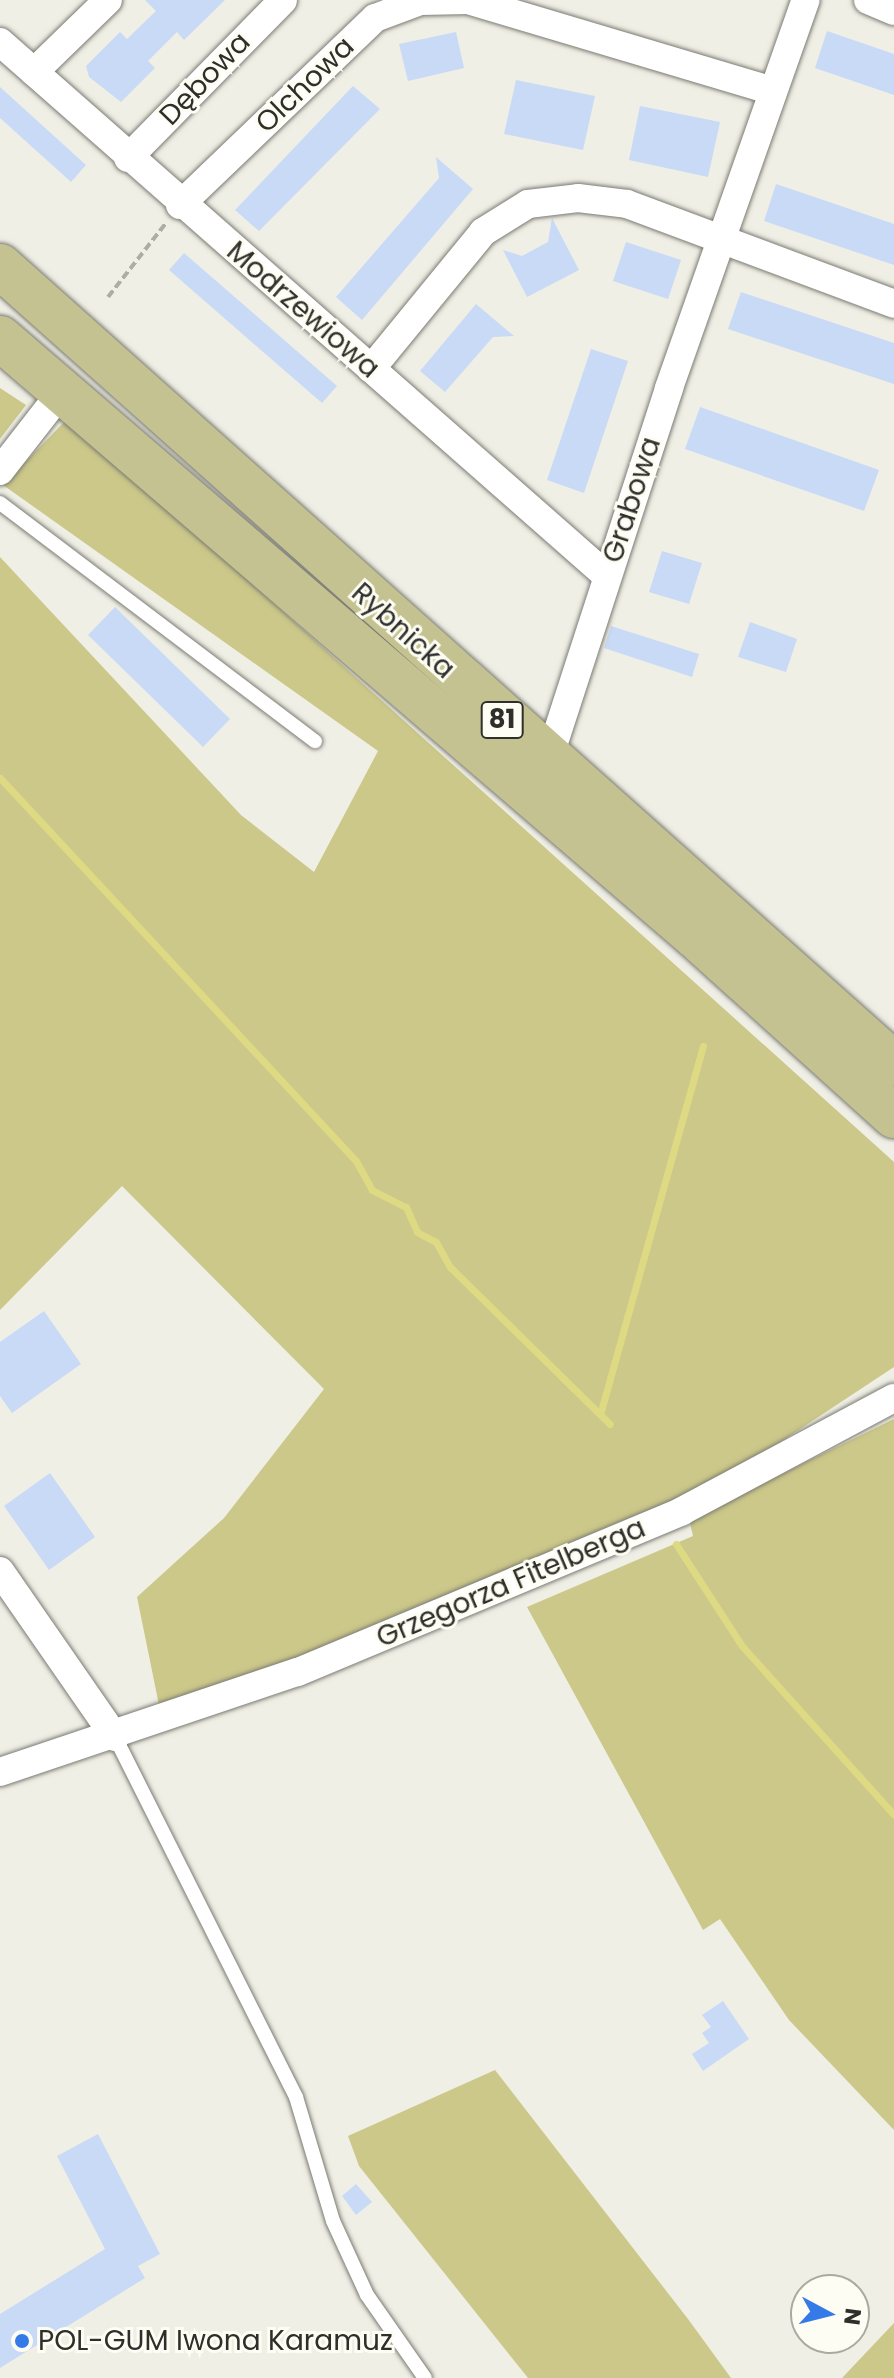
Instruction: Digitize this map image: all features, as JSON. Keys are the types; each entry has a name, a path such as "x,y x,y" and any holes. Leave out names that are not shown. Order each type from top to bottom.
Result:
{"main road":[{"name":"Rybnicka","path":"0,266 548,761 877,1065"},
{"name":"Rybnicka","path":"0,338 877,1065"},
{"name":"81","path":"877,1065 894,1116"}],"street":[{"path":"34,72 108,0"},
{"name":"Dębowa","path":"128,158 283,0"},
{"name":"Olchowa","path":"180,205 375,18 420,1 468,0 773,91"},
{"name":"Grabowa","path":"548,761 607,576 806,0"},
{"path":"868,0 894,11"},
{"name":"Modrzewiowa","path":"0,42 180,205 607,576"},
{"path":"371,369 483,232 528,204 578,198 627,204 894,304"},
{"path":"0,471 63,390"},
{"name":"Grzegorza Fitelberga","path":"0,1772 115,1737 298,1672 682,1511 894,1398"},
{"path":"0,1571 115,1737"}],"lane":[{"path":"0,503 315,741"},
{"path":"115,1737 296,2097 333,2221 367,2295 425,2378"}],"path":[{"path":"108,297 180,205"}],"shaded area":[{"path":"0,388 26,405 0,439"},
{"path":"68,418 894,1162 894,1367 708,1490 397,1621 160,1710 137,1597 224,1518 324,1389 122,1186 0,1310 0,557 241,815 314,872 378,751 3,485"},
{"path":"894,1419 894,2130 789,2020 720,1919 703,1930 527,1607 693,1536 689,1519"},
{"path":"495,2070 731,2378 528,2378 359,2166 348,2136"},
{"path":"894,2323 894,2378 842,2378 865,2354 870,2354 870,2348"}],"building":[{"path":"145,0 225,0 184,40 177,32 148,61 155,68 121,102 89,77 86,66 120,32 127,39 156,11"},
{"path":"827,31 894,54 894,95 815,68"},
{"path":"456,32 464,68 408,81 399,44"},
{"path":"516,80 595,96 583,150 504,134"},
{"path":"353,86 380,109 259,231 235,210"},
{"path":"0,87 86,165 71,182 0,118"},
{"path":"640,106 720,122 708,177 629,160"},
{"path":"436,157 473,189 362,320 336,297 439,178"},
{"path":"776,184 894,224 894,265 764,221"},
{"path":"552,218 579,270 527,297 503,250 522,256 548,242"},
{"path":"626,242 681,260 668,299 613,281"},
{"path":"184,253 337,386 322,403 169,270"},
{"path":"741,292 894,343 894,384 728,329"},
{"path":"476,304 514,336 493,337 445,392 420,371"},
{"path":"591,349 628,361 584,493 547,480"},
{"path":"700,407 879,470 864,511 685,449"},
{"path":"662,551 702,563 689,604 649,592"},
{"path":"115,607 230,719 203,747 88,635"},
{"path":"750,622 797,639 786,672 738,657"},
{"path":"611,626 699,654 692,677 604,648"},
{"path":"44,1311 81,1364 12,1413 0,1396 0,1342"},
{"path":"50,1473 95,1537 49,1570 4,1506"},
{"path":"723,2001 749,2039 703,2071 692,2054 709,2043 702,2033 711,2027 702,2015"},
{"path":"98,2134 160,2254 138,2266 145,2278 0,2368 0,2314 105,2249 57,2156"},
{"path":"356,2184 372,2202 356,2215 342,2196"}],"waterway":[{"path":"0,778 356,1161 372,1190 406,1207 417,1232 436,1242 450,1267 610,1424"},
{"path":"601,1411 703,1046"},
{"path":"676,1544 742,1646 894,1815"}],"place":[{"name":"POL-GUM Iwona Karamuz","path":"22,2341"}]}
